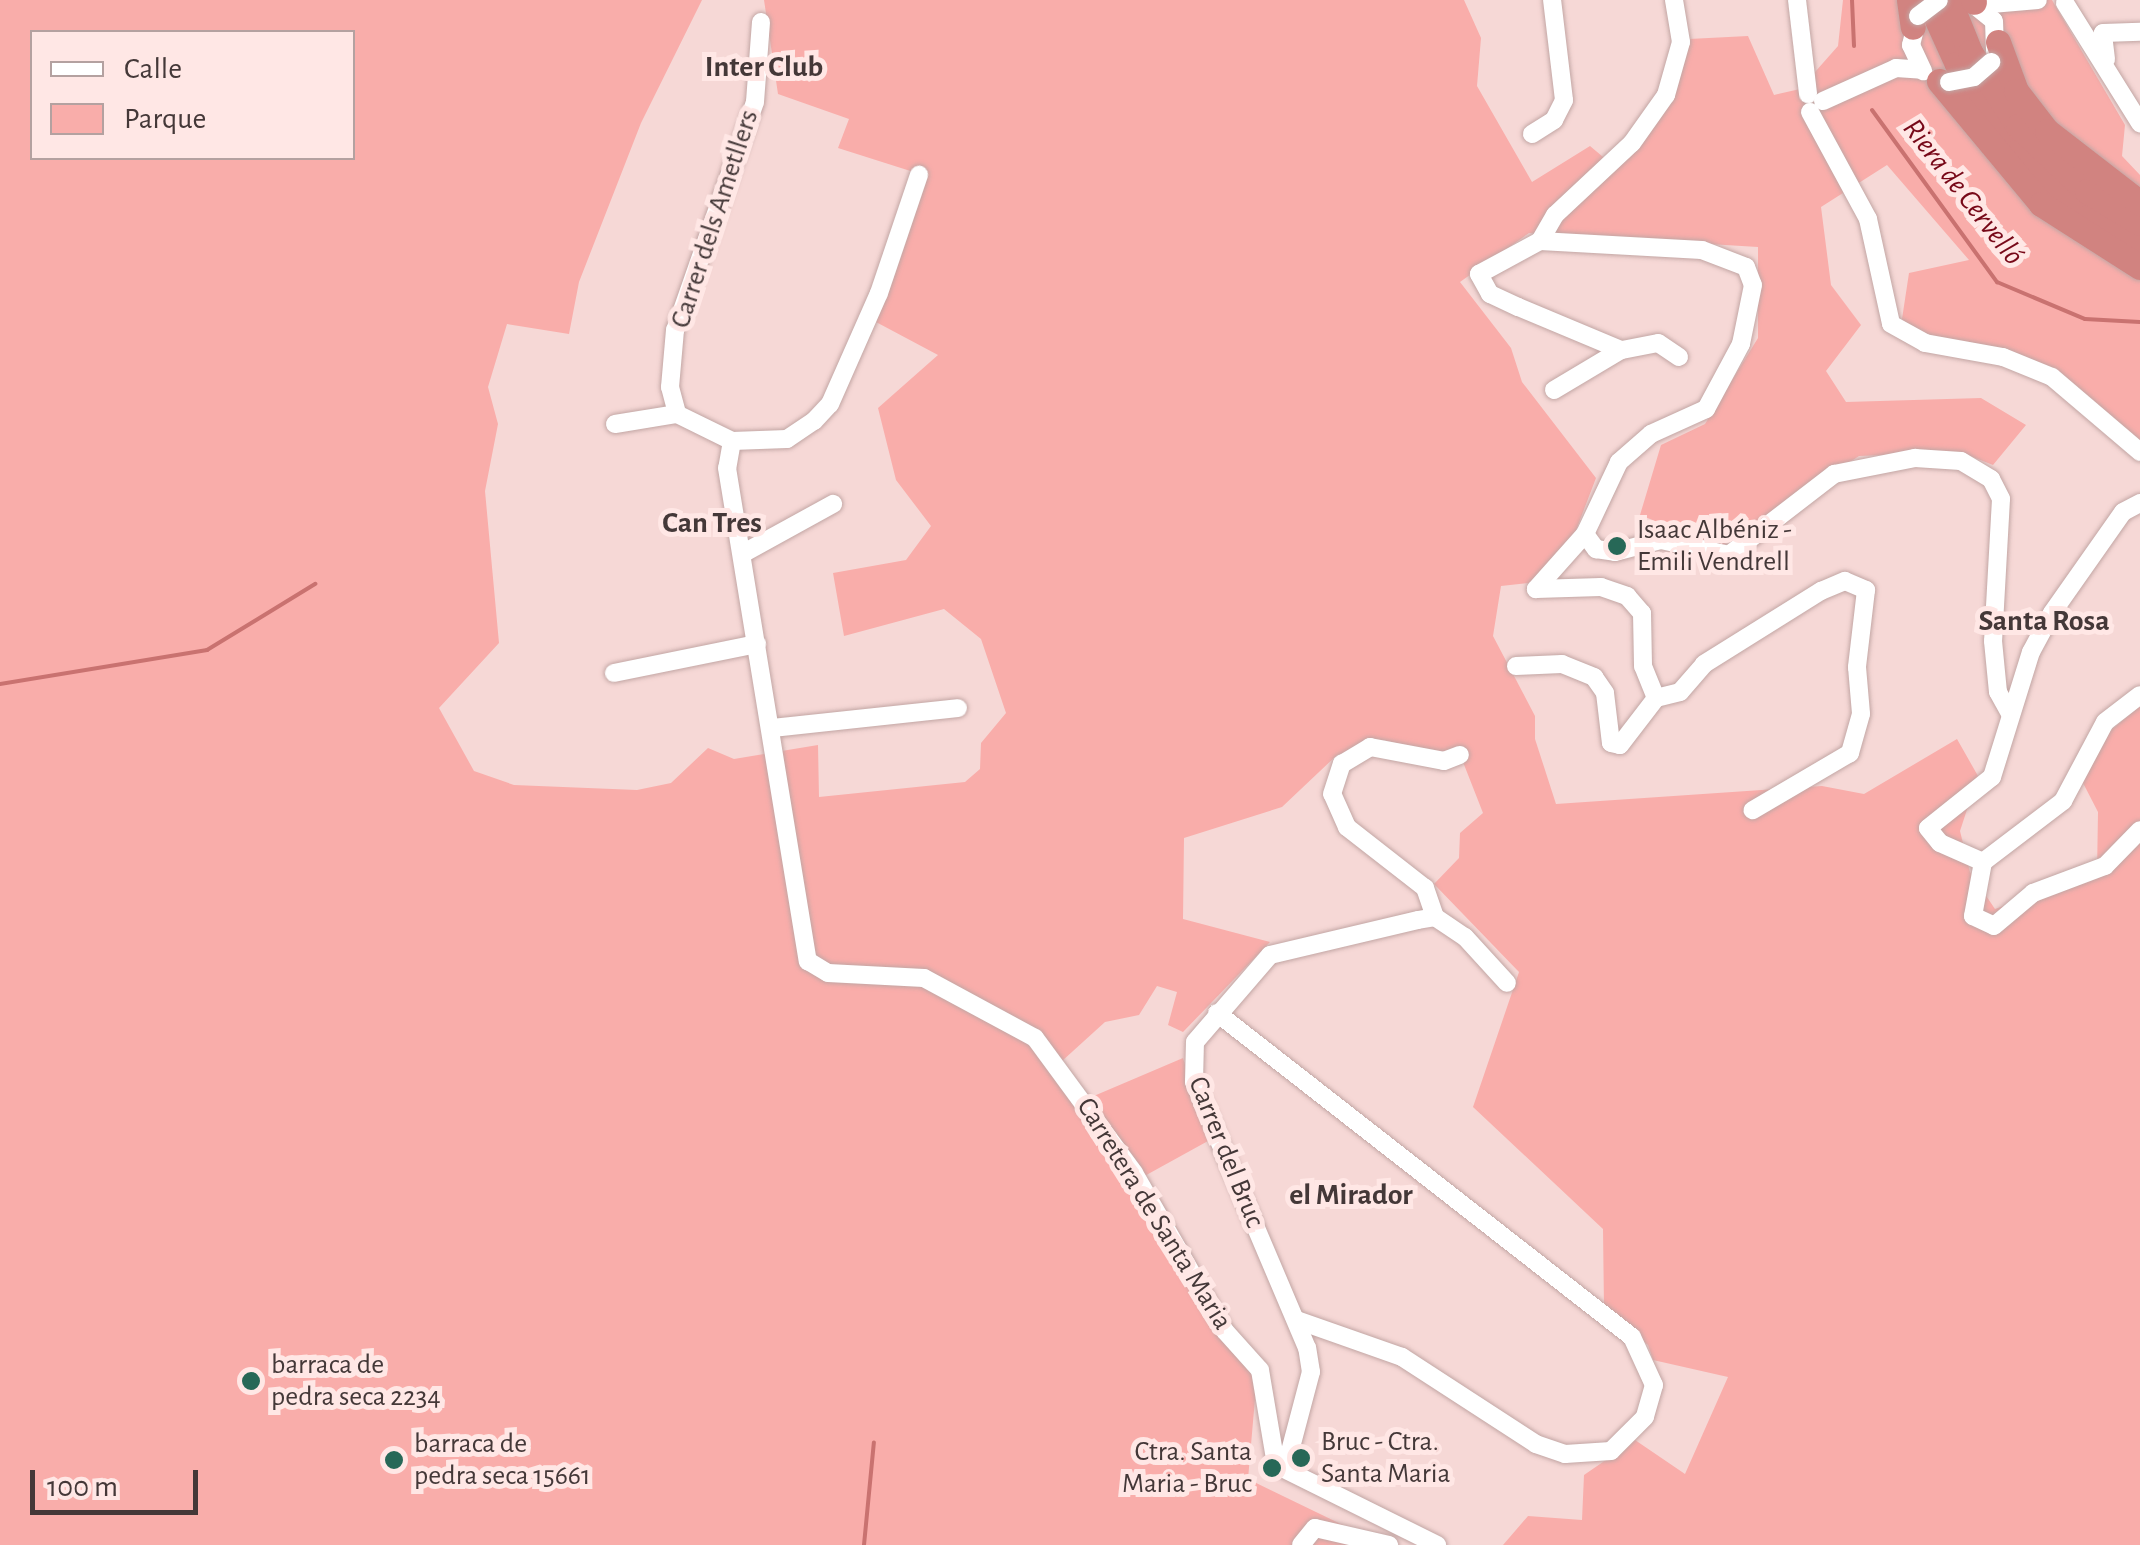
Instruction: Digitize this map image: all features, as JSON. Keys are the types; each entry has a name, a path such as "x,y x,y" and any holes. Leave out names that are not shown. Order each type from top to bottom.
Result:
{"highway":[{"path":"1969,1 1970,52 2018,126 2088,191 2140,223"},
{"path":"1916,18 1956,64 2016,152 2090,216 2140,246"},
{"path":"1994,52 2016,91 2047,131 2140,202"},
{"path":"1936,78 2041,204 2140,267"}],"street":[{"path":"1532,134 1554,120 1564,100 1552,0"},
{"path":"1540,242 1555,215 1632,144 1666,95 1681,42 1674,0"},
{"path":"1797,0 1814,102 1868,218 1892,324 1925,343 2003,357 2052,377 2140,452"},
{"path":"1888,72 1916,18 1939,0"},
{"path":"1994,52 1969,1 2036,1"},
{"path":"1814,102 1888,72 1936,78 1974,77 2036,1"},
{"path":"2065,3 2106,59 2140,123"},
{"path":"1916,18 1936,78"},
{"name":"Carrer dels Ametllers","path":"677,414 670,387 676,330 755,102 761,22"},
{"path":"2106,59 2104,33 2140,32"},
{"path":"616,424 677,414 732,441 787,439 830,404 919,175"},
{"path":"1620,350 1477,281 1492,264 1540,242 1726,254 1746,267 1753,285 1741,344 1706,410 1633,448 1585,534 1536,589 1601,586 1628,596 1642,613 1644,666 1656,698"},
{"path":"1554,390 1620,350 1658,343 1679,357"},
{"path":"732,441 728,468 772,728 958,708"},
{"path":"1585,534 1596,548 1615,552 1662,540 1729,555 1834,474 1914,458 1961,461 1992,479 2002,499 1993,640 1998,692 2011,715"},
{"path":"1983,862 1940,843 1928,828 1992,777 2011,715 2052,612 2123,512 2140,503"},
{"path":"742,554 833,504"},
{"path":"1516,666 1562,664 1594,677 1606,692 1611,743 1620,745 1656,698 1680,692 1704,664 1820,591 1845,581 1866,590 1857,667 1861,714 1850,753 1753,810"},
{"path":"614,673 757,644"},
{"path":"2140,695 2105,722 2064,801 1983,862 1973,916 1994,926 2033,893 2105,866 2140,830"},
{"name":"Carretera de Santa Maria","path":"772,728 808,961 828,973 906,974 953,988 1052,1054 1134,1172 1226,1331 1260,1370 1285,1458"},
{"path":"1460,755 1444,762 1370,747 1342,764 1332,794 1347,827 1425,888 1435,917 1492,959 1506,983"},
{"name":"Carrer del Bruc","path":"1311,1372 1296,1320 1194,1082 1189,1056 1216,1013 1270,955 1435,917"},
{"path":"1216,1013 1632,1337 1654,1385 1645,1417 1611,1451 1565,1454 1402,1356 1332,1336 1296,1320"},
{"path":"1332,1336 1311,1372 1285,1458 1437,1545"},
{"path":"1301,1545 1315,1528 1390,1545"}],"green space":[{"path":"0,0 702,0 641,123 579,282 569,334 507,324 488,387 498,424 485,491 499,643 439,708 474,771 514,785 637,790 671,783 708,748 734,759 818,745 819,797 965,782 980,769 981,743 1006,713 981,639 944,609 844,636 833,573 906,560 931,526 896,480 878,408 938,355 876,322 923,175 838,148 849,119 778,94 764,0 1464,0 1481,38 1477,86 1532,182 1590,146 1615,167 1659,120 1689,39 1748,36 1774,95 1800,89 1838,46 1843,0 2052,0 2125,125 2122,156 2140,175 2140,442 2054,371 1915,335 1902,319 1909,273 1969,260 1887,165 1821,207 1831,285 1861,325 1826,371 1846,402 1981,398 2026,425 1993,465 1960,452 1859,456 1720,547 1640,515 1661,445 1705,424 1758,338 1758,247 1529,233 1460,282 1511,348 1522,382 1596,478 1557,580 1501,586 1493,636 1535,716 1535,739 1556,804 1822,786 1864,794 1957,739 1978,776 1960,831 1970,872 1995,909 2097,873 2098,812 2082,781 2109,732 2140,706 2140,1545 1503,1545 1528,1516 1582,1520 1584,1475 1635,1440 1685,1474 1728,1377 1653,1360 1648,1345 1604,1308 1603,1229 1473,1107 1519,972 1434,884 1459,858 1460,833 1483,813 1463,762 1384,740 1337,755 1282,807 1184,838 1183,919 1270,942 1183,1032 1168,1025 1177,992 1157,986 1139,1015 1105,1022 1051,1071 1075,1104 1183,1058 1208,1141 1130,1184 1150,1230 1257,1376 1248,1479 1384,1545 0,1545"}],"waterway":[{"path":"1852,0 1854,46"},
{"name":"Riera de Cervelló","path":"1872,110 1997,282 2085,319 2140,322"},
{"path":"0,684 207,650 315,584"},
{"path":"864,1545 874,1442"}],"place":[{"name":"Isaac Albéniz - Emili Vendrell","path":"1617,546"},
{"name":"barraca de pedra seca 2234","path":"251,1381"},
{"name":"Bruc - Ctra. Santa Maria","path":"1301,1458"},
{"name":"barraca de pedra seca 15661","path":"394,1460"},
{"name":"Ctra. Santa Maria - Bruc","path":"1272,1468"}],"district":[{"name":"Inter Club","path":"764,67"},
{"name":"Can Tres","path":"712,523"},
{"name":"Santa Rosa","path":"2044,621"},
{"name":"el Mirador","path":"1351,1195"}]}
